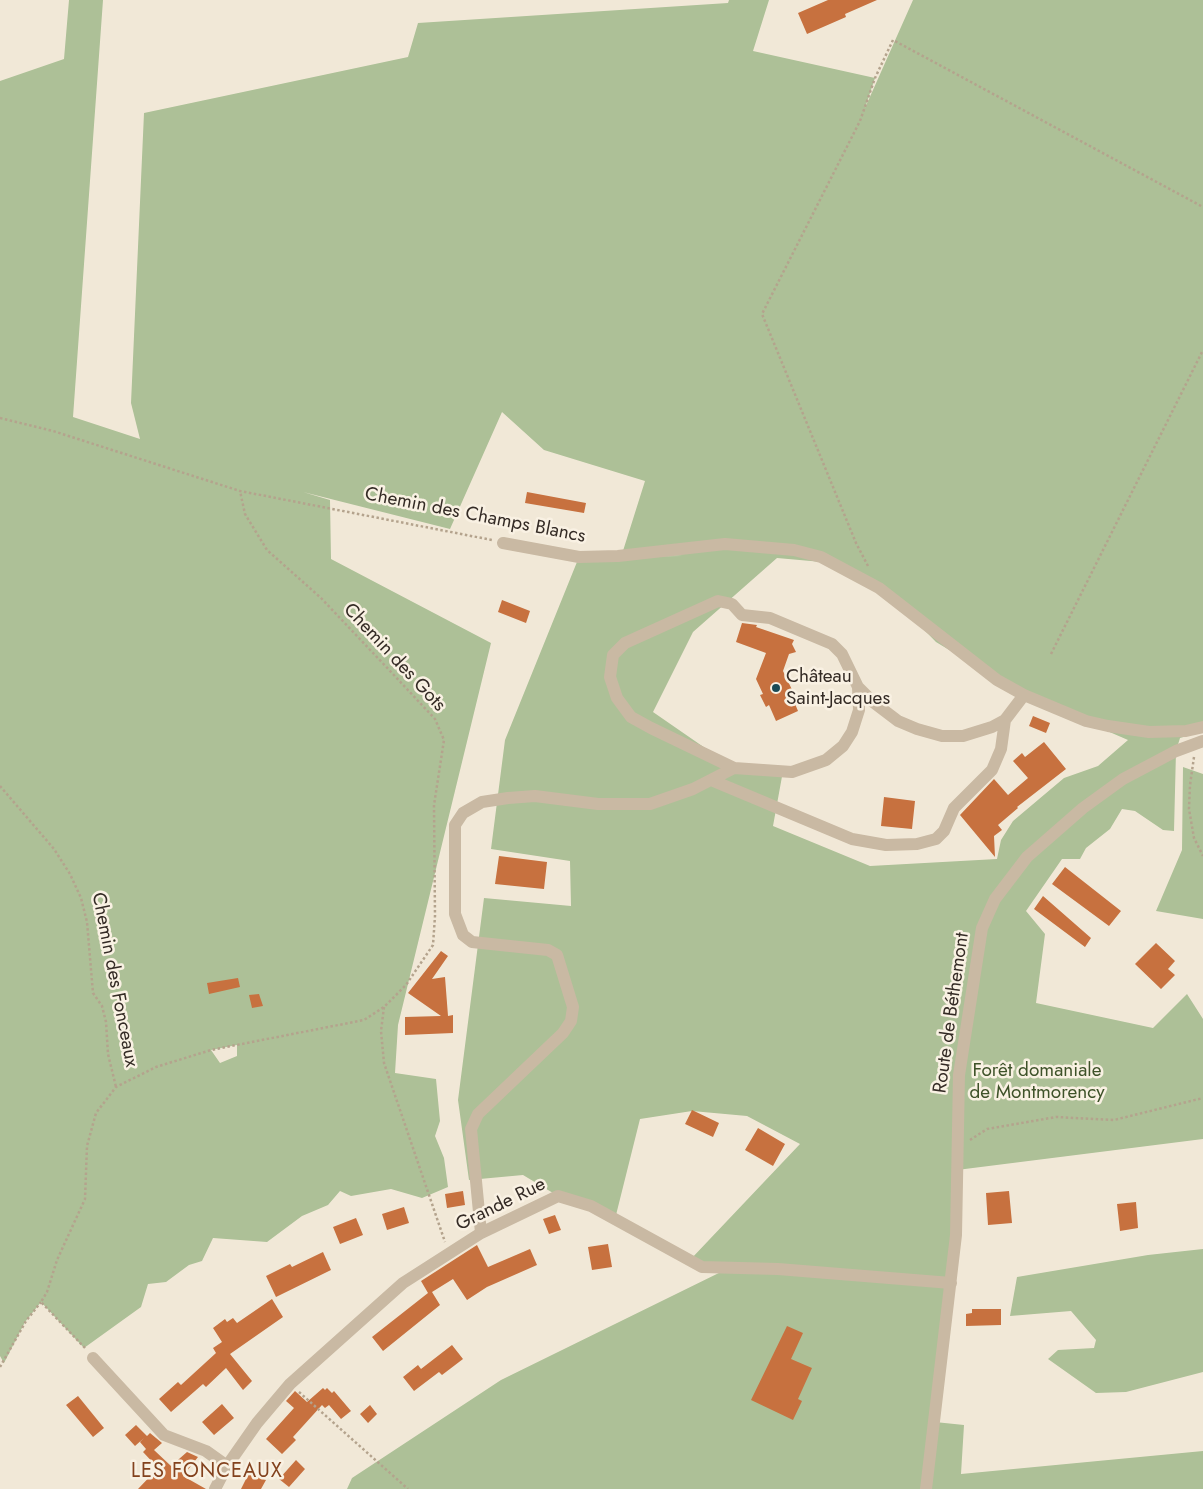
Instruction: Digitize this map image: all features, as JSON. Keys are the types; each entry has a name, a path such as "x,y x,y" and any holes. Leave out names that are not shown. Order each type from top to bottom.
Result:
{"street":[{"name":"Chemin des Champs Blancs","path":"503,543 579,557 618,556 725,544 775,547 821,557 879,588 997,680 1024,695 1086,721 1108,726 1148,732 1186,731 1203,727"},
{"path":"858,687 859,710 852,732 843,746 826,760 792,772 734,768 632,717 617,698 610,677 613,655 625,643 718,601 732,604 742,614 770,618 832,644 842,654 858,687 873,702 898,721 917,729 942,736 963,736 992,727 1005,720 1024,695"},
{"path":"711,780 852,839 886,845 917,844 936,840 944,831 954,808 992,770 1001,748 1005,720"},
{"name":"Route de Béthemont","path":"926,1489 956,1235 959,1075 982,928 994,899 1027,857 1083,808 1123,779 1176,751 1199,743"},
{"path":"481,1233 471,1129 478,1114 562,1033 571,1021 573,1006 557,955 548,950 472,942 463,935 454,914 455,825 462,813 482,802 508,798 535,796 598,804 650,804 711,780 734,768"},
{"name":"Grande Rue","path":"214,1489 227,1466 257,1423 290,1384 402,1283 481,1233 558,1196 591,1206 702,1267 778,1269 951,1283"},
{"path":"93,1358 164,1435 206,1451 227,1466"}],"path":[{"path":"879,588 856,543 762,314 860,121 875,78 893,40 1203,207"},
{"path":"1051,654 1203,350"},
{"name":"Chemin des Champs Blancs","path":"0,418 53,431 240,491 392,519 503,543"},
{"name":"Chemin des Gots","path":"240,491 245,514 267,550 321,598 392,673 434,719 444,740 434,805 435,916 432,945 406,985 384,1007"},
{"path":"1199,743 1190,786 1189,809 1194,838 1203,856"},
{"name":"Chemin des Fonceaux","path":"0,786 54,849 70,874 81,898 87,922 93,993 102,1006 104,1014 108,1054 116,1087"},
{"path":"384,1007 381,1031 384,1063 439,1228 449,1252"},
{"name":"Chemin des Fonceaux","path":"0,1367 26,1321 47,1292 57,1260 85,1199 87,1146 96,1113 116,1087 156,1067 211,1050 364,1020 384,1007"},
{"path":"958,1147 987,1129 1056,1117 1114,1120 1203,1098"},
{"path":"41,1302 93,1358"},
{"path":"290,1384 408,1489"}],"green space":[{"name":"Forêt domaniale de Montmorency","path":"69,0 103,0 73,417 140,439 131,403 144,113 408,57 418,23 728,3 729,0 769,0 753,51 875,78 865,108 913,0 1203,0 1203,731 1180,738 1176,751 1174,831 1163,830 1135,811 1122,809 1110,829 1086,848 1080,859 1062,859 1026,911 1045,934 1036,1003 1153,1028 1187,994 1203,1019 1203,1139 957,1170 935,1422 964,1425 961,1474 1203,1451 1203,1489 347,1489 352,1478 501,1380 729,1268 690,1260 800,1144 747,1116 692,1111 640,1119 615,1219 558,1196 523,1175 469,1180 458,1100 484,898 571,906 570,861 491,849 505,740 579,557 683,556 622,554 645,481 544,450 502,412 450,529 303,492 330,500 331,559 491,643 398,1025 395,1073 436,1079 440,1121 435,1136 444,1158 448,1187 422,1198 391,1189 351,1196 340,1191 328,1205 302,1216 267,1242 213,1238 202,1261 189,1265 166,1282 148,1284 141,1307 84,1348 41,1302 25,1322 4,1363 0,1356 0,81 64,59","holes":["777,558 822,562 895,600 936,642 1024,695 1128,740 1098,766 1064,778 1013,821 1001,840 997,859 870,866 773,826 783,771 734,768 653,712 693,632","237,1045 237,1056 220,1063 211,1050"]},
{"path":"1183,767 1203,774 1203,919 1156,911 1182,850"},
{"path":"1203,1249 1203,1372 1126,1392 1096,1393 1048,1359 1058,1350 1094,1348 1096,1340 1071,1311 1010,1316 1017,1277 1148,1255"}],"building":[{"path":"828,0 877,0 845,14 846,17 807,34 798,13"},
{"path":"527,492 586,503 584,513 525,503"},
{"path":"502,600 530,611 526,623 498,612"},
{"path":"742,623 757,625 756,627 794,640 792,644 796,652 789,654 783,671 796,698 793,699 798,711 776,721 769,705 766,707 760,695 763,694 756,679 766,653 736,642"},
{"path":"1033,716 1050,723 1046,733 1029,726"},
{"path":"1044,742 1066,769 1017,807 998,825 1002,830 994,836 995,857 960,815 994,779 1008,795 1028,778 1013,761 1022,753 1025,757"},
{"path":"884,797 915,801 912,829 881,826"},
{"path":"499,856 547,862 544,889 495,884"},
{"path":"1065,867 1121,911 1109,926 1052,884"},
{"path":"1043,896 1091,938 1085,947 1034,909"},
{"path":"1156,943 1175,961 1168,969 1175,975 1161,989 1135,964"},
{"path":"441,951 448,956 432,979 445,977 448,1016 453,1015 453,1033 405,1035 405,1017 441,1016 408,993"},
{"path":"238,978 240,987 209,994 207,983"},
{"path":"259,994 263,1006 252,1008 249,995"},
{"path":"692,1110 719,1123 713,1137 685,1124"},
{"path":"758,1128 785,1144 773,1166 745,1150"},
{"path":"463,1191 465,1205 447,1208 445,1194"},
{"path":"1009,1191 1012,1223 988,1225 986,1193"},
{"path":"1136,1202 1138,1228 1120,1231 1117,1204"},
{"path":"404,1207 409,1223 387,1230 382,1214"},
{"path":"555,1215 561,1230 549,1234 543,1219"},
{"path":"356,1218 363,1235 340,1244 333,1227"},
{"path":"608,1244 612,1267 592,1270 588,1247"},
{"path":"477,1245 488,1267 530,1249 537,1265 487,1287 467,1300 453,1279 432,1292 440,1305 383,1351 372,1337 428,1293 421,1281"},
{"path":"323,1252 331,1270 276,1297 266,1276 290,1264 292,1267"},
{"path":"272,1299 283,1317 230,1354 252,1381 243,1390 226,1368 206,1387 203,1384 171,1412 159,1399 178,1382 181,1385 216,1353 213,1348 222,1342 213,1328 225,1319 227,1322 233,1318 237,1323"},
{"path":"972,1309 1001,1309 1001,1325 966,1326 966,1314 972,1313"},
{"path":"787,1326 803,1333 791,1359 812,1368 798,1399 802,1401 793,1420 751,1400"},
{"path":"452,1345 463,1359 442,1375 439,1372 414,1391 403,1377 418,1365 421,1369"},
{"path":"323,1388 325,1390 327,1388 332,1393 334,1391 351,1411 341,1419 329,1405 325,1408 322,1405 293,1437 296,1440 282,1454 266,1439 294,1408 286,1401 295,1391 307,1402"},
{"path":"78,1396 104,1428 93,1437 66,1405"},
{"path":"222,1404 234,1418 214,1435 202,1422"},
{"path":"370,1405 377,1414 368,1423 360,1414"},
{"path":"136,1425 147,1436 150,1433 162,1443 154,1450 171,1466 187,1452 198,1457 183,1476 206,1489 138,1489 158,1468 143,1452 146,1449 140,1442 144,1438 135,1446 125,1435"},
{"path":"296,1460 305,1469 289,1487 279,1479"},
{"path":"249,1473 266,1480 261,1489 241,1489"}],"place":[{"name":"Château Saint-Jacques","path":"776,688"}],"district":[{"name":"LES FONCEAUX","path":"207,1472"}]}
